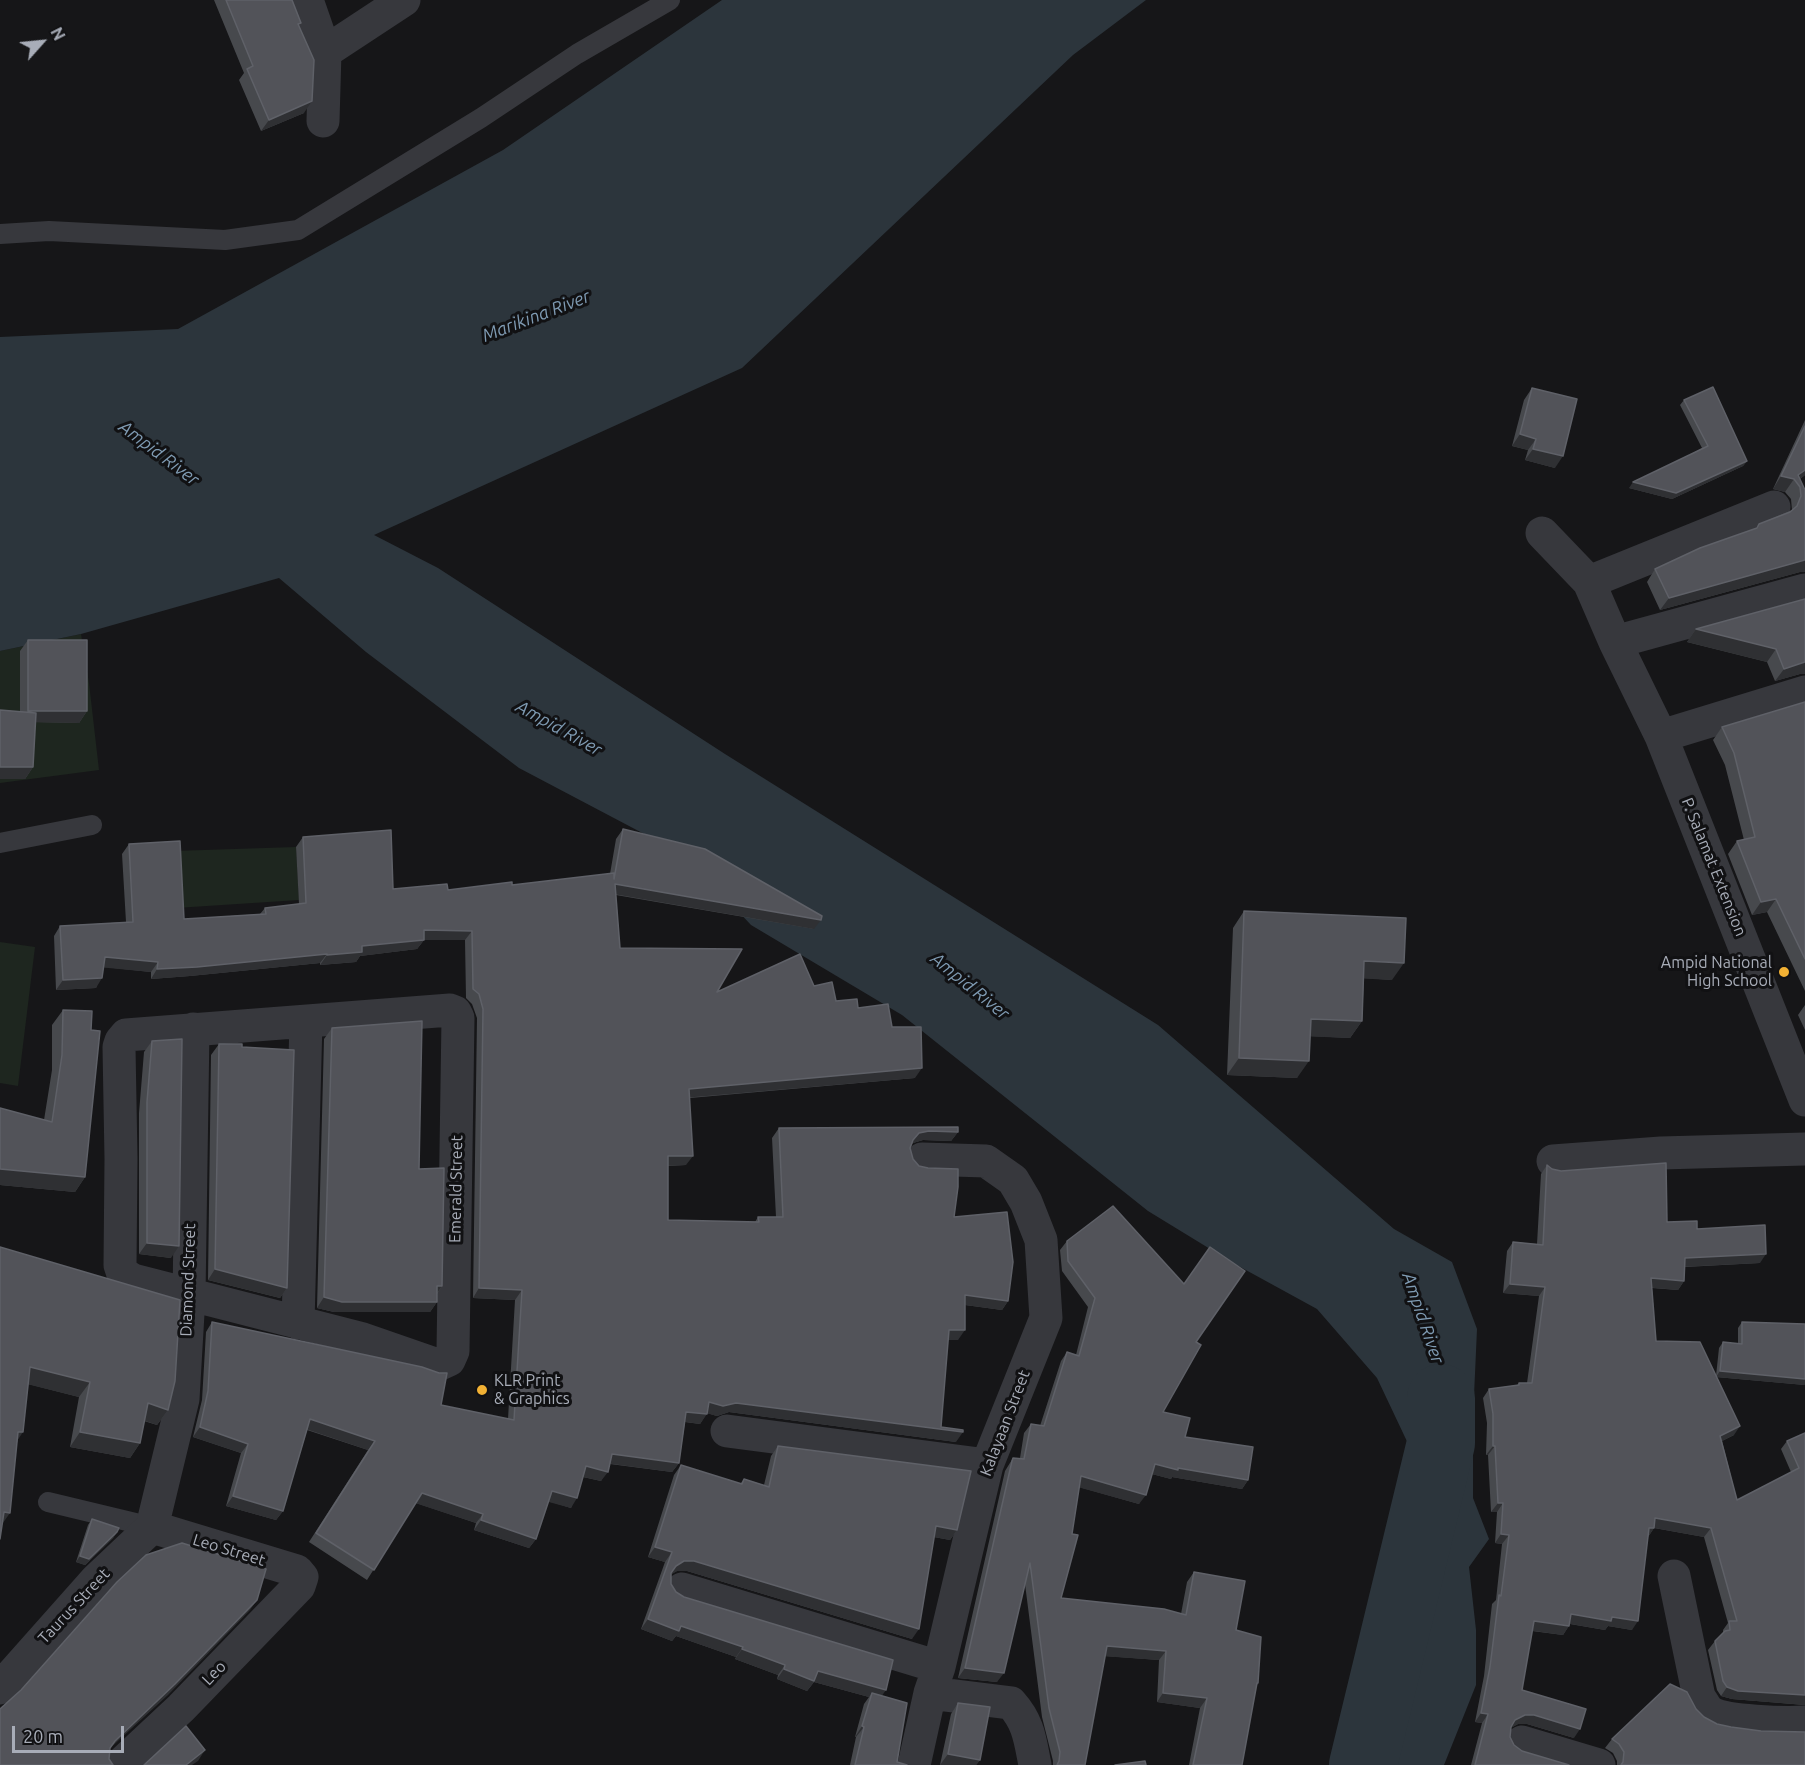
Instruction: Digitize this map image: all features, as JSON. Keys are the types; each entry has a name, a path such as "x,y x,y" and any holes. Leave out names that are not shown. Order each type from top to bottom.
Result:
{"street":[{"path":"307,0 325,52 323,121"},
{"path":"325,52 405,0"},
{"path":"1542,533 1589,582 1774,507"},
{"name":"P. Salamat Extension","path":"1589,582 1615,642 1661,736 1805,1100"},
{"path":"1615,642 1805,590"},
{"path":"1661,736 1805,692"},
{"name":"Emerald Street","path":"298,1323 363,1339 438,1365 449,1360 453,1352 458,1018 455,1012 450,1010 306,1021"},
{"path":"306,1021 298,1323 189,1296 133,1280 123,1274 120,1265 119,1047 121,1041 126,1035 306,1021"},
{"name":"Diamond Street","path":"152,1527 183,1400 189,1296 193,1029"},
{"path":"1553,1161 1661,1153 1805,1149"},
{"name":"Kalayaan Street","path":"914,1765 987,1465 1046,1318 1041,1239 1026,1203 1012,1180 986,1161 922,1159"},
{"path":"727,1431 987,1465"},
{"name":"Leo Street","path":"152,1527 297,1571 302,1577"},
{"name":"Taurus Street","path":"0,1688 96,1580 152,1527"},
{"path":"1674,1576 1698,1697 1710,1712 1723,1717 1785,1723 1805,1722"},
{"name":"Leo","path":"120,1765 181,1708 298,1586 302,1577"},
{"path":"682,1589 935,1680 1011,1703 1028,1727 1035,1765"},
{"path":"1522,1742 1599,1765"}],"lane":[{"path":"0,234 49,231 225,240 298,230 481,118 577,54 670,0"},
{"path":"0,843 92,825"},
{"path":"48,1502 152,1527"}],"shaded area":[{"path":"81,634 99,770 0,783 0,651"},
{"path":"296,847 299,900 176,908 173,851"},
{"path":"0,942 35,947 18,1086 0,1083"}],"water":[{"name":"Marikina River","path":"722,0 1146,0 1073,55 742,368 374,535 438,568 725,754 1158,1025 1394,1229 1452,1262 1477,1329 1473,1418 1473,1498 1489,1539 1469,1567 1476,1630 1476,1685 1444,1765 1361,1765 1430,1490 1377,1378 1317,1309 1233,1263 1148,1211 902,1015 751,925 686,856 519,768 366,652 279,578 81,634 0,651 0,337 178,329 503,150"}],"building":[{"path":"226,0 292,0 301,23 298,24 314,60 312,101 269,120 247,69 253,66"},
{"path":"1713,387 1747,461 1676,493 1633,482 1708,446 1684,400"},
{"path":"1532,388 1577,399 1563,456 1533,449 1536,439 1520,434"},
{"path":"1805,426 1805,470 1798,475 1805,490 1805,560 1669,598 1655,569 1700,548 1757,528 1759,524 1790,512 1797,506 1801,496 1800,487 1794,479 1781,476"},
{"path":"1805,599 1805,662 1784,669 1776,649 1696,629"},
{"path":"28,640 87,640 87,711 28,711"},
{"path":"1805,702 1805,959 1776,899 1761,902 1737,841 1755,837 1734,753 1722,727"},
{"path":"0,710 36,713 33,767 0,767"},
{"path":"623,829 705,849 822,916 821,920 615,884 620,948 742,949 717,992 800,954 814,986 832,982 836,1001 857,999 858,1008 888,1004 892,1027 921,1027 922,1068 689,1089 693,1156 668,1156 668,1220 759,1222 758,1217 783,1217 779,1128 958,1127 958,1132 919,1133 910,1148 913,1159 919,1166 928,1168 958,1169 954,1217 1007,1212 1013,1262 1008,1301 965,1295 965,1330 949,1330 941,1427 963,1430 963,1432 736,1403 723,1406 709,1402 707,1414 686,1412 679,1463 612,1454 608,1472 586,1466 577,1498 552,1491 536,1539 481,1520 483,1514 422,1493 374,1570 316,1533 375,1441 310,1419 283,1511 233,1496 248,1444 200,1427 208,1391 212,1322 447,1373 441,1405 514,1420 522,1290 479,1288 483,1009 479,994 473,989 472,931 424,930 424,940 362,946 362,952 197,967 157,969 158,962 105,957 102,978 63,980 60,926 133,922 129,844 180,841 184,919 266,914 265,908 306,903 303,837 391,830 393,889 447,884 448,890 614,873 614,879"},
{"path":"1244,911 1406,918 1404,963 1364,961 1362,1021 1311,1019 1309,1061 1239,1058"},
{"path":"63,1010 92,1011 91,1030 100,1031 85,1177 0,1169 0,1108 52,1122 62,1055"},
{"path":"422,1021 419,1169 444,1168 442,1286 437,1286 437,1302 342,1302 324,1297 332,1028"},
{"path":"182,1039 179,1246 147,1243 147,1102 152,1041"},
{"path":"219,1044 242,1044 242,1047 294,1050 287,1288 215,1269"},
{"path":"1666,1163 1667,1222 1697,1221 1697,1229 1765,1225 1766,1254 1685,1258 1684,1281 1651,1278 1656,1341 1700,1342 1740,1426 1720,1436 1737,1500 1799,1468 1787,1441 1805,1433 1805,1695 1738,1691 1727,1687 1723,1681 1715,1641 1725,1631 1730,1630 1729,1621 1737,1621 1711,1528 1655,1518 1654,1528 1649,1528 1638,1621 1612,1617 1611,1621 1571,1614 1569,1626 1534,1621 1522,1690 1586,1709 1580,1729 1534,1715 1525,1715 1515,1720 1511,1727 1510,1737 1514,1745 1522,1751 1569,1765 1475,1765 1488,1714 1481,1713 1509,1535 1501,1534 1503,1503 1498,1503 1493,1414 1489,1389 1532,1383 1545,1287 1510,1284 1513,1242 1543,1245 1547,1165 1561,1171"},
{"path":"1113,1206 1184,1284 1210,1247 1245,1271 1196,1342 1201,1345 1163,1412 1190,1418 1185,1437 1253,1447 1248,1480 1178,1468 1178,1470 1155,1464 1146,1495 1081,1476 1072,1534 1078,1535 1061,1598 1164,1609 1186,1615 1194,1572 1245,1581 1236,1630 1261,1637 1258,1683 1242,1765 1193,1765 1207,1698 1163,1693 1166,1651 1107,1646 1085,1765 1057,1765 1060,1752 1049,1708 1030,1563 1004,1673 965,1668 1013,1458 1024,1459 1031,1424 1044,1426 1067,1352 1079,1356 1095,1298 1068,1261 1067,1241"},
{"path":"0,1247 180,1300 175,1381 168,1410 148,1403 140,1443 80,1432 90,1382 30,1367 23,1432 18,1432 10,1513 4,1512 0,1539"},
{"path":"1742,1322 1805,1324 1805,1379 1720,1371 1723,1342 1742,1344"},
{"path":"778,1446 971,1471 957,1530 936,1526 919,1629 694,1561 684,1561 671,1573 671,1584 676,1592 684,1597 893,1660 886,1690 818,1671 814,1681 784,1669 785,1665 742,1649 743,1647 681,1626 679,1631 648,1619 672,1552 655,1547 681,1465 742,1484 744,1479 769,1487"},
{"path":"92,1519 119,1528 89,1559 80,1556"},
{"path":"182,1543 266,1569 257,1600 175,1684 115,1741 110,1748 109,1759 113,1765 0,1765 0,1709 21,1690 117,1582 146,1555"},
{"path":"1670,1684 1687,1692 1696,1709 1704,1717 1717,1724 1761,1731 1805,1732 1805,1765 1621,1765 1624,1752 1612,1739"},
{"path":"872,1693 907,1703 897,1762 907,1765 855,1765 864,1727 862,1726"},
{"path":"958,1703 990,1707 980,1760 948,1754"},
{"path":"186,1726 205,1750 186,1765 144,1765"},
{"path":"1145,1761 1146,1765 1115,1765"}],"waterway":[{"name":"Ampid River","path":"1363,1765 1441,1443 1441,1398"}],"place":[{"name":"Ampid National High School","path":"1784,972"},
{"name":"KLR Print & Graphics","path":"482,1390"}]}
